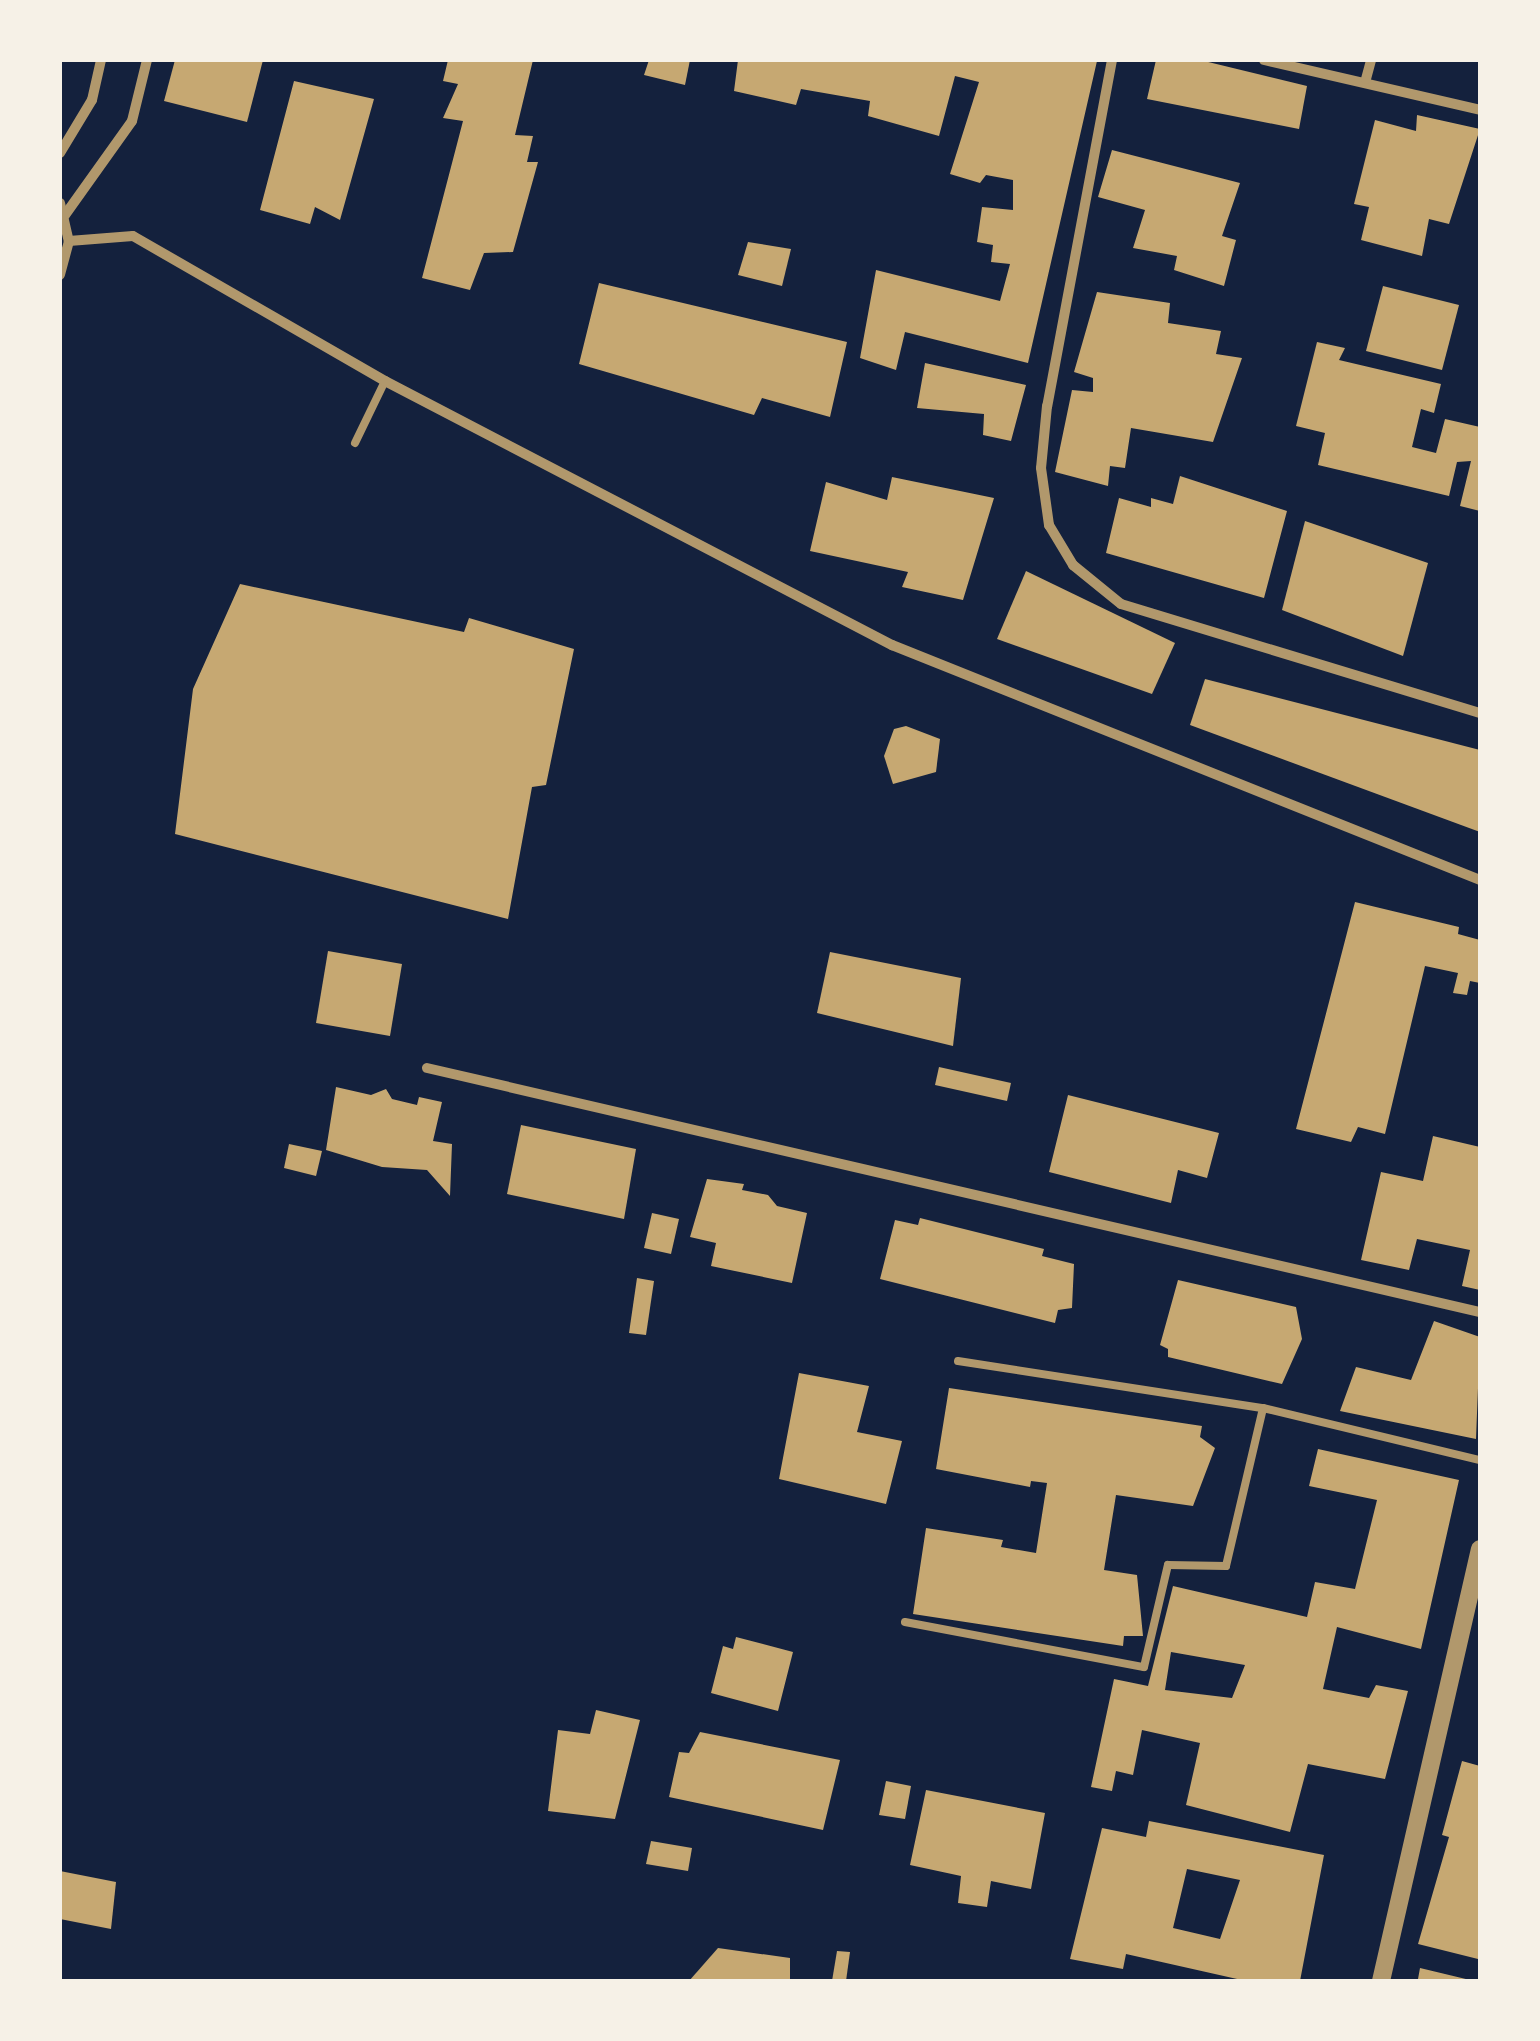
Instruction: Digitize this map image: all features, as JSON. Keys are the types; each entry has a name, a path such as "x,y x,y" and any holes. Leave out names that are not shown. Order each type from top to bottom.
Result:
{"street":[{"path":"60,153 92,100 101,60"},
{"path":"60,275 69,241 62,209 132,121 147,60"},
{"path":"1112,60 1047,406 1041,468 1049,525 1073,565 1120,604 1480,713"},
{"path":"1264,60 1366,79 1480,110"},
{"path":"1366,79 1371,60"},
{"path":"69,241 133,236 384,381 892,645 1480,880"},
{"path":"427,1068 1480,1312"},
{"path":"1381,1981 1480,1549"}],"lane":[{"path":"354,444 384,381"},
{"path":"958,1361 1264,1408 1480,1460"},
{"path":"905,1622 1144,1666 1168,1565 1226,1566 1264,1408"}],"building":[{"path":"175,60 263,60 247,122 164,101"},
{"path":"448,60 533,60 515,135 533,136 527,162 538,162 513,252 484,253 470,290 422,278 463,121 443,118 458,84 443,81"},
{"path":"649,60 690,60 685,85 644,75"},
{"path":"738,60 1097,61 1028,363 905,332 896,370 860,358 876,270 1000,301 1010,264 991,262 993,245 977,242 982,207 1013,210 1013,180 986,175 980,183 950,174 979,82 955,76 939,136 868,116 870,101 801,89 796,105 734,91"},
{"path":"1156,60 1200,60 1307,86 1299,129 1147,99"},
{"path":"294,81 374,99 340,220 315,207 310,224 260,210"},
{"path":"1417,115 1480,129 1449,224 1429,219 1422,256 1361,240 1369,207 1354,204 1375,120 1416,131"},
{"path":"1112,150 1240,183 1222,236 1236,240 1224,286 1174,270 1177,256 1133,248 1145,210 1098,197"},
{"path":"748,242 791,249 782,286 738,275"},
{"path":"599,283 847,342 830,417 762,398 754,415 579,364"},
{"path":"1383,286 1459,305 1442,370 1366,351"},
{"path":"1097,292 1170,303 1168,323 1221,331 1216,354 1242,358 1213,442 1131,428 1125,468 1110,466 1108,486 1055,472 1072,390 1093,392 1093,378 1074,372"},
{"path":"1317,342 1345,348 1339,360 1441,384 1434,413 1421,409 1412,447 1436,453 1445,419 1480,427 1480,511 1460,506 1471,461 1457,462 1449,496 1318,465 1325,433 1296,426"},
{"path":"925,363 1026,385 1011,441 983,435 984,414 917,408"},
{"path":"1180,476 1287,511 1264,598 1106,553 1119,498 1151,507 1151,498 1173,504"},
{"path":"892,477 994,498 963,600 902,587 908,572 810,551 826,482 887,500"},
{"path":"1305,521 1428,563 1403,656 1282,610"},
{"path":"1026,571 1175,643 1152,694 997,639"},
{"path":"240,584 464,632 469,618 574,649 546,785 532,787 508,919 175,834 193,689"},
{"path":"1205,679 1480,750 1480,832 1190,725"},
{"path":"906,726 940,739 936,772 893,784 884,756 894,729"},
{"path":"1355,902 1459,927 1458,934 1480,940 1480,983 1470,981 1467,995 1453,993 1458,973 1425,966 1385,1134 1358,1127 1351,1142 1296,1129"},
{"path":"328,951 402,964 390,1036 316,1023"},
{"path":"830,952 961,978 953,1046 817,1013"},
{"path":"939,1067 1011,1083 1007,1101 935,1085"},
{"path":"336,1087 371,1095 386,1089 392,1099 417,1105 419,1097 442,1102 433,1141 452,1144 450,1196 427,1170 382,1167 326,1150"},
{"path":"1068,1095 1219,1133 1207,1178 1178,1170 1171,1203 1049,1172"},
{"path":"521,1125 636,1149 624,1219 507,1194"},
{"path":"1433,1136 1480,1147 1480,1290 1462,1286 1470,1250 1417,1239 1409,1270 1361,1260 1381,1172 1423,1181"},
{"path":"289,1144 322,1151 316,1176 284,1168"},
{"path":"707,1179 744,1184 742,1190 768,1195 777,1206 807,1213 792,1283 711,1266 716,1243 690,1237"},
{"path":"652,1213 679,1219 671,1254 644,1248"},
{"path":"920,1218 1044,1249 1042,1256 1074,1264 1072,1308 1058,1310 1055,1323 880,1279 895,1220 918,1225"},
{"path":"637,1278 654,1281 646,1335 629,1333"},
{"path":"1178,1280 1296,1307 1302,1339 1282,1384 1168,1357 1168,1349 1160,1345"},
{"path":"1434,1321 1480,1337 1476,1439 1340,1411 1356,1367 1411,1380"},
{"path":"799,1373 869,1386 857,1432 902,1441 886,1504 779,1479"},
{"path":"949,1388 1202,1426 1200,1437 1215,1448 1193,1506 1116,1495 1104,1570 1137,1575 1143,1636 1124,1636 1123,1646 913,1614 926,1528 1003,1540 1001,1547 1036,1553 1047,1483 1031,1481 1030,1487 936,1469"},
{"path":"1318,1449 1459,1480 1421,1649 1337,1627 1323,1689 1369,1698 1376,1685 1408,1691 1385,1779 1308,1764 1290,1832 1186,1805 1200,1743 1142,1730 1133,1775 1116,1771 1112,1791 1091,1787 1114,1679 1148,1686 1173,1586 1307,1617 1315,1582 1355,1589 1377,1500 1309,1486","holes":["1171,1652 1245,1665 1232,1698 1165,1690"]},
{"path":"736,1637 793,1652 778,1711 711,1693 723,1646 733,1649"},
{"path":"596,1710 640,1720 615,1819 548,1811 558,1730 590,1734"},
{"path":"700,1732 840,1760 823,1830 669,1797 679,1752 689,1753"},
{"path":"1462,1761 1480,1766 1478,1959 1418,1944 1449,1837 1442,1835"},
{"path":"886,1781 911,1786 905,1819 879,1815"},
{"path":"926,1790 1045,1813 1031,1889 991,1881 987,1907 958,1903 961,1876 910,1865"},
{"path":"1149,1821 1324,1855 1300,1981 1246,1981 1126,1954 1123,1969 1070,1959 1102,1828 1146,1837","holes":["1187,1869 1240,1880 1220,1939 1173,1928"]},
{"path":"651,1841 692,1848 688,1871 646,1864"},
{"path":"60,1871 116,1882 111,1929 60,1919"},
{"path":"718,1948 790,1958 790,1981 689,1981"},
{"path":"837,1951 850,1952 846,1981 832,1981"},
{"path":"1420,1968 1470,1981 1409,1981 1418,1979"}]}
